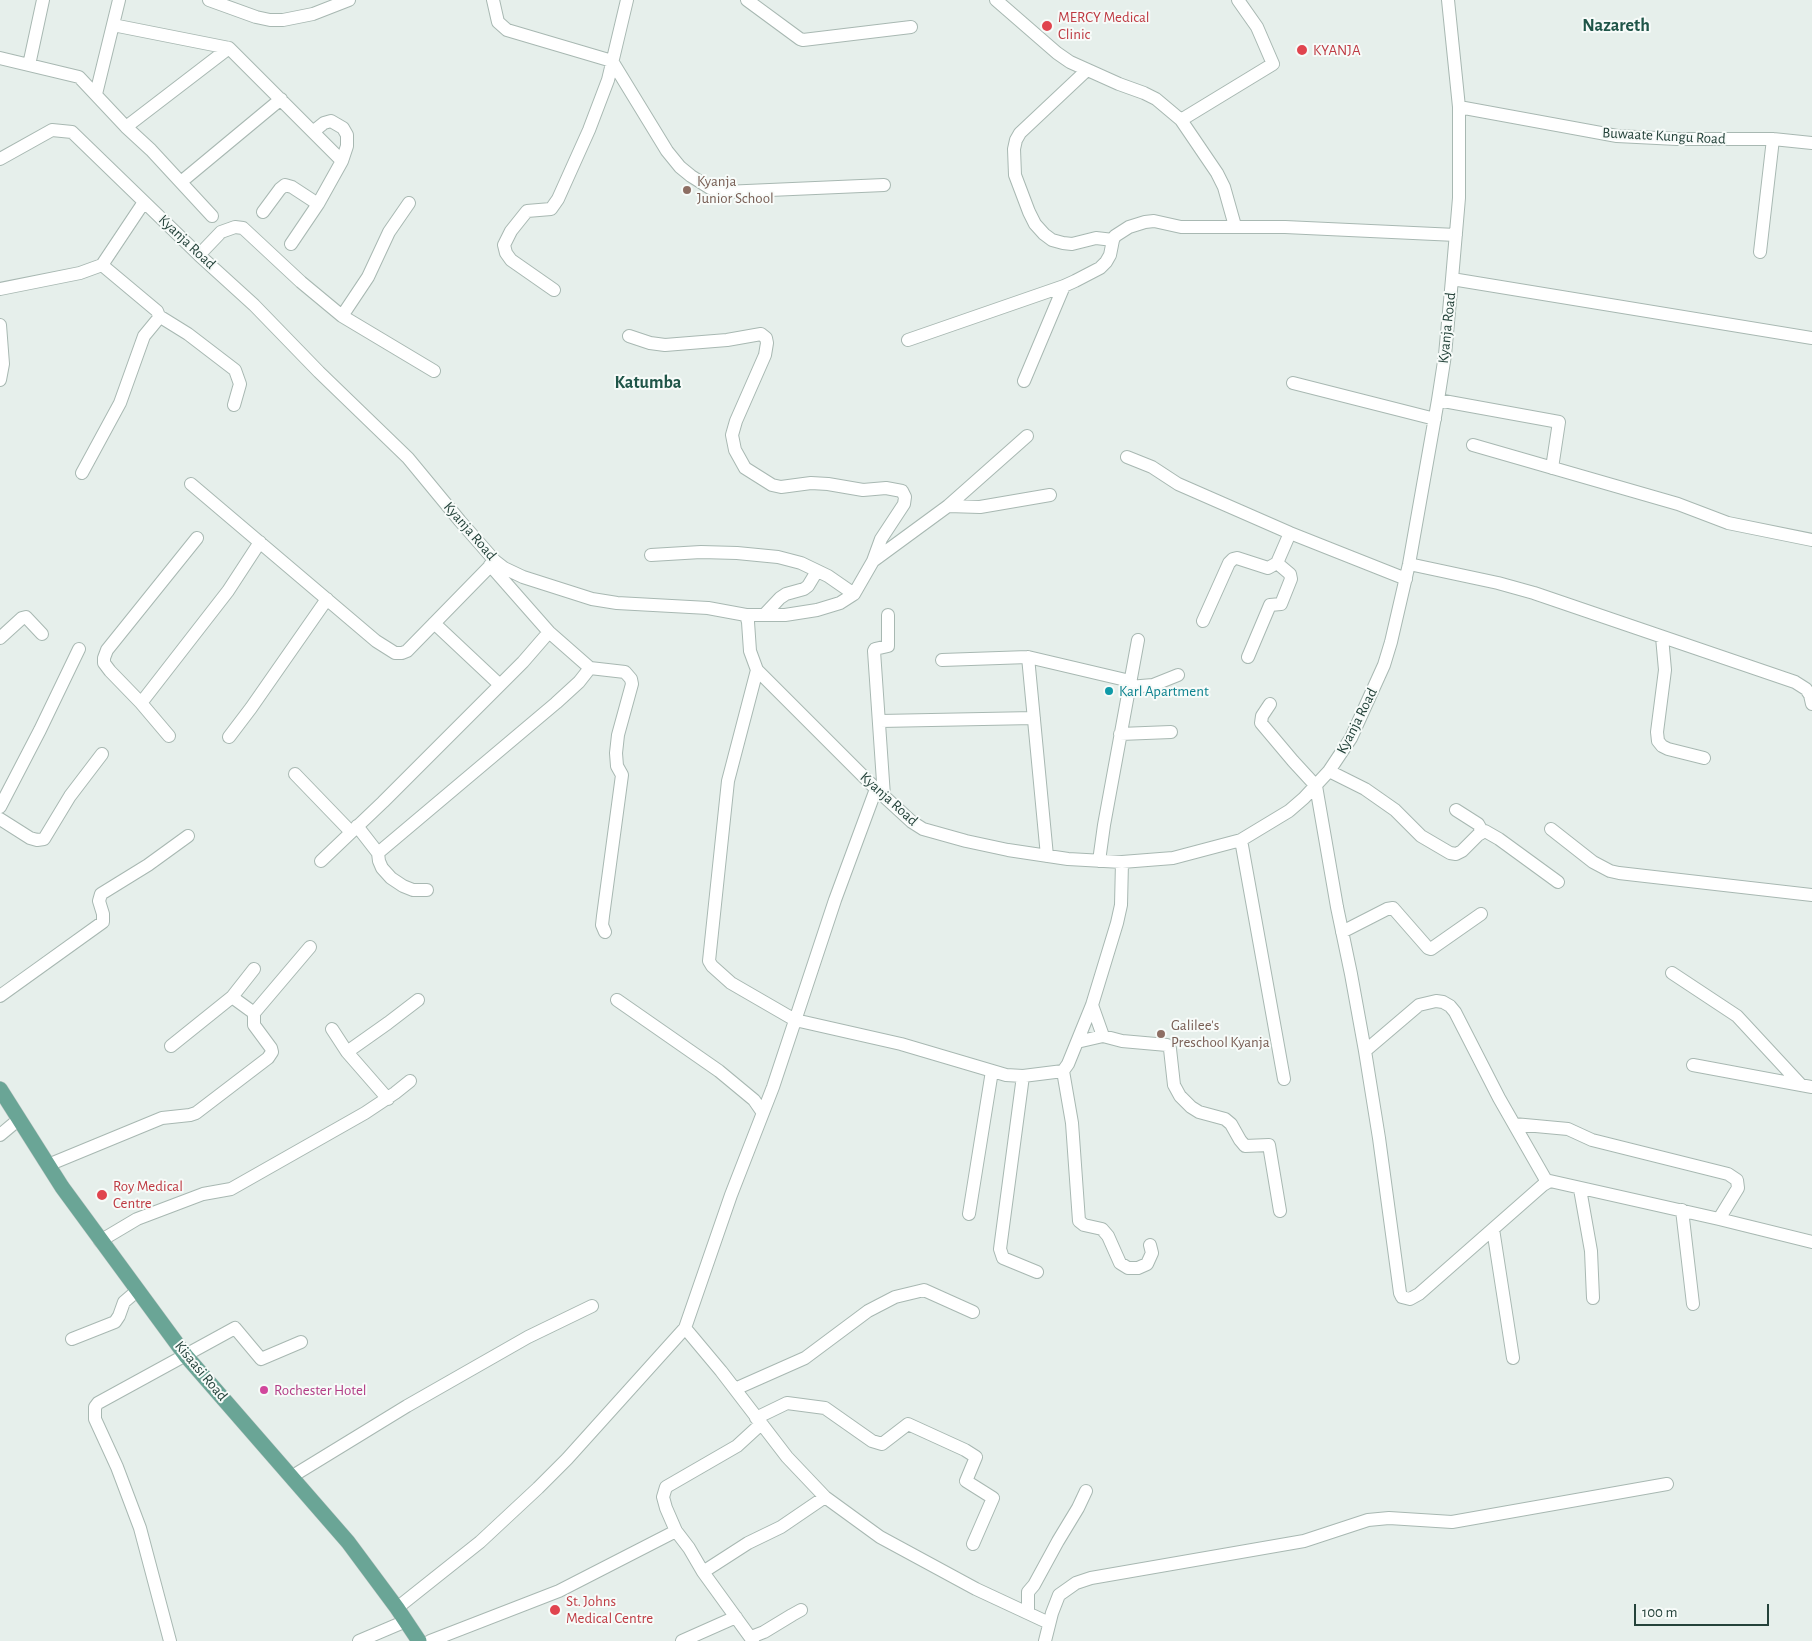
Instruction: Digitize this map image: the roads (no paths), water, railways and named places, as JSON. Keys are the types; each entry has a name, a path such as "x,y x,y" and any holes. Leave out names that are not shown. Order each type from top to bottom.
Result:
{"main road":[{"name":"Kisaasi Road","path":"0,1088 18,1120 100,1241 186,1356 348,1542 419,1641"}],"street":[{"path":"29,65 43,0"},
{"path":"96,94 119,0"},
{"path":"209,0 256,17 270,20 284,20 313,14 349,0"},
{"path":"493,0 498,22 507,30 612,61 667,151 680,167 710,188 724,192 884,185"},
{"path":"554,290 511,260 506,253 504,245 511,231 527,210 547,209 554,206 589,130 608,80 627,0"},
{"path":"747,0 803,40 911,26"},
{"path":"996,0 1057,53 1087,70 1150,96 1181,120 1220,180 1229,202 1235,226"},
{"path":"1181,120 1273,64 1257,27 1238,0"},
{"name":"Kyanja Road","path":"0,159 52,130 72,132 199,255 254,305 319,372 408,458 493,563 524,577 592,599 617,603 708,608 746,615 750,651 757,670 880,792 912,822 923,829 1008,850 1047,856 1122,862 1173,858 1241,840 1289,811 1329,771 1351,738 1384,665 1399,616 1438,400 1452,279 1459,198 1459,107 1448,0"},
{"path":"113,25 228,48 314,131 342,161"},
{"path":"126,127 228,48"},
{"path":"0,58 79,77 126,127 151,150 212,216"},
{"path":"1087,70 1020,133 1014,149 1015,175 1035,224 1052,240 1072,244 1096,238 1113,240"},
{"path":"181,182 280,99"},
{"name":"Buwaate Kungu Road","path":"1459,107 1616,136 1677,139 1772,139 1812,143"},
{"path":"290,244 318,204 342,161 347,146 347,135 343,128 331,122 324,123 314,131"},
{"path":"1760,252 1772,139"},
{"path":"263,212 285,185 292,186 318,204"},
{"path":"0,289 80,273 102,265 144,202"},
{"path":"342,316 368,277 388,232 409,203"},
{"path":"908,340 1064,286 1100,268 1110,255 1115,236 1124,230 1145,222 1181,227 1235,226 1456,235"},
{"path":"199,255 221,232 235,227 243,228 301,282 342,316 434,371"},
{"path":"102,265 157,311 159,316 188,334 235,370 240,384 234,405"},
{"path":"1452,279 1812,338"},
{"path":"1024,382 1064,286"},
{"path":"82,473 120,403 144,336 159,316"},
{"path":"0,324 3,364 0,380"},
{"path":"629,336 650,343 665,345 727,340 761,334 766,338 767,342 765,355 736,421 732,435 735,450 745,468 772,485 782,487 811,483 863,490 886,488 902,491 905,497 904,504 881,539 873,561 854,594 840,604 817,610 784,615 746,615"},
{"path":"1293,383 1434,419"},
{"path":"1438,400 1559,422 1552,468"},
{"path":"873,561 948,506 1027,436"},
{"path":"1473,445 1678,504 1728,523 1812,540"},
{"path":"1126,457 1152,467 1178,484 1290,534 1406,579"},
{"path":"191,484 376,641 395,653 407,651 493,563 549,632 590,668 625,672 631,679 632,684 618,735 616,752 617,766 622,775 602,925 605,932"},
{"path":"948,506 980,507 1050,495"},
{"path":"1203,620 1229,563 1233,559 1237,558 1268,568 1277,563 1290,534"},
{"path":"169,736 104,664 104,658 107,650 197,538"},
{"path":"141,703 228,591 260,542"},
{"path":"652,555 701,552 778,557 801,563 854,594"},
{"path":"1248,657 1270,605 1281,604 1291,579 1290,574 1277,563"},
{"path":"1409,564 1498,583 1534,593 1795,682 1806,689 1812,704"},
{"path":"764,615 786,594 808,586 817,571"},
{"path":"229,737 256,702 327,598"},
{"path":"397,1608 480,1542 538,1488 567,1459 685,1328 763,1113 835,900 880,792 880,721 874,651 875,649 888,646 888,615"},
{"path":"0,638 22,618 26,617 42,634"},
{"path":"434,623 500,685"},
{"path":"321,861 532,653 549,632"},
{"path":"1662,637 1665,670 1657,732 1658,741 1668,749 1704,758"},
{"path":"1099,861 1138,640"},
{"path":"0,807 79,649"},
{"path":"1028,657 1047,856"},
{"path":"942,660 1028,657 1129,684 1153,685 1178,674"},
{"path":"378,853 556,703 579,682 590,668"},
{"path":"757,670 728,781 709,961 731,983 795,1020 900,1044 992,1072 1023,1076 1063,1070 1068,1064 1092,1005 1120,905 1122,862"},
{"path":"1270,704 1262,716 1261,723 1293,762 1316,786 1379,1138 1402,1297 1410,1299 1419,1294 1547,1182 1554,1181 1580,1189 1682,1210 1812,1242"},
{"path":"880,721 1034,718"},
{"path":"1120,734 1171,732"},
{"path":"0,819 30,838 44,839 70,796 102,754"},
{"path":"1329,771 1365,789 1395,810 1421,836 1450,853 1456,854 1462,851 1482,831"},
{"path":"295,774 378,853 382,868 391,878 413,890 427,890"},
{"path":"1456,810 1478,824 1482,831"},
{"path":"1551,829 1593,862 1619,874 1812,894"},
{"path":"1482,831 1489,832 1558,882"},
{"path":"0,996 102,922 104,914 98,901 101,894 148,865 188,836"},
{"path":"1241,840 1284,1079"},
{"path":"1342,932 1387,909 1394,908 1428,948 1431,949 1481,914"},
{"path":"48,1165 162,1118 190,1116 271,1055 271,1048 254,1025 254,1013 310,947"},
{"path":"170,1046 232,997 254,969"},
{"path":"1672,973 1737,1016 1806,1086"},
{"path":"232,997 254,1013"},
{"path":"347,1052 418,1000"},
{"path":"617,1000 719,1071 754,1100 763,1113"},
{"path":"1364,1051 1419,1006 1430,1001 1443,1002 1455,1012 1499,1098 1547,1182"},
{"path":"1092,1005 1103,1036"},
{"path":"332,1029 347,1052 388,1098"},
{"path":"1077,1042 1103,1036 1122,1041 1166,1045 1170,1048 1174,1085 1180,1096 1191,1107 1199,1112 1225,1118 1245,1146 1269,1144 1280,1212"},
{"path":"1693,1065 1806,1086"},
{"path":"1063,1070 1072,1123 1079,1221 1084,1225 1102,1229 1108,1236 1120,1263 1128,1268 1138,1268 1147,1264 1152,1253 1150,1245"},
{"path":"969,1214 992,1072"},
{"path":"1023,1076 1000,1249 1003,1258 1037,1272"},
{"path":"100,1241 137,1219 203,1194 231,1190 388,1098 410,1081"},
{"path":"0,1135 18,1120"},
{"path":"1514,1124 1568,1129 1592,1140 1728,1174 1737,1180 1738,1188 1719,1219"},
{"path":"1580,1189 1591,1251 1593,1298"},
{"path":"1682,1210 1693,1304"},
{"path":"1493,1229 1513,1358"},
{"path":"72,1339 114,1322 119,1316 124,1302 138,1290"},
{"path":"735,1389 805,1358 868,1311 895,1297 924,1290 973,1312"},
{"path":"291,1477 407,1406 528,1337 592,1306"},
{"path":"170,1641 140,1528 117,1467 94,1415 95,1407 98,1403 235,1328 260,1359 301,1342"},
{"path":"685,1328 735,1389 758,1421 798,1469 825,1497 880,1537 976,1589 1049,1624"},
{"path":"801,1610 752,1639 703,1572 686,1543 676,1531 666,1508 664,1497 666,1487 737,1446 758,1421 787,1403 825,1408 872,1442 882,1444 908,1424 976,1457 966,1481 993,1498 973,1544"},
{"path":"1045,1641 1060,1595 1076,1583 1091,1578 1304,1541 1368,1520 1389,1518 1452,1522 1667,1484"},
{"path":"1028,1613 1028,1592 1034,1585 1086,1491"},
{"path":"703,1572 748,1543 788,1522 825,1497"},
{"path":"430,1641 559,1591 676,1531"},
{"path":"682,1641 736,1617"},
{"path":"359,1641 406,1621"}],"place":[{"name":"MERCY Medical Clinic","path":"1047,26"},
{"name":"KYANJA","path":"1302,50"},
{"name":"Kyanja Junior School","path":"687,190"},
{"name":"Karl Apartment","path":"1109,691"},
{"name":"Galilee's Preschool Kyanja","path":"1161,1034"},
{"name":"Roy Medical Centre","path":"102,1195"},
{"name":"Rochester Hotel","path":"264,1390"},
{"name":"St. Johns Medical Centre","path":"555,1610"}],"district":[{"name":"Nazareth","path":"1616,26"},
{"name":"Katumba","path":"648,383"}]}
